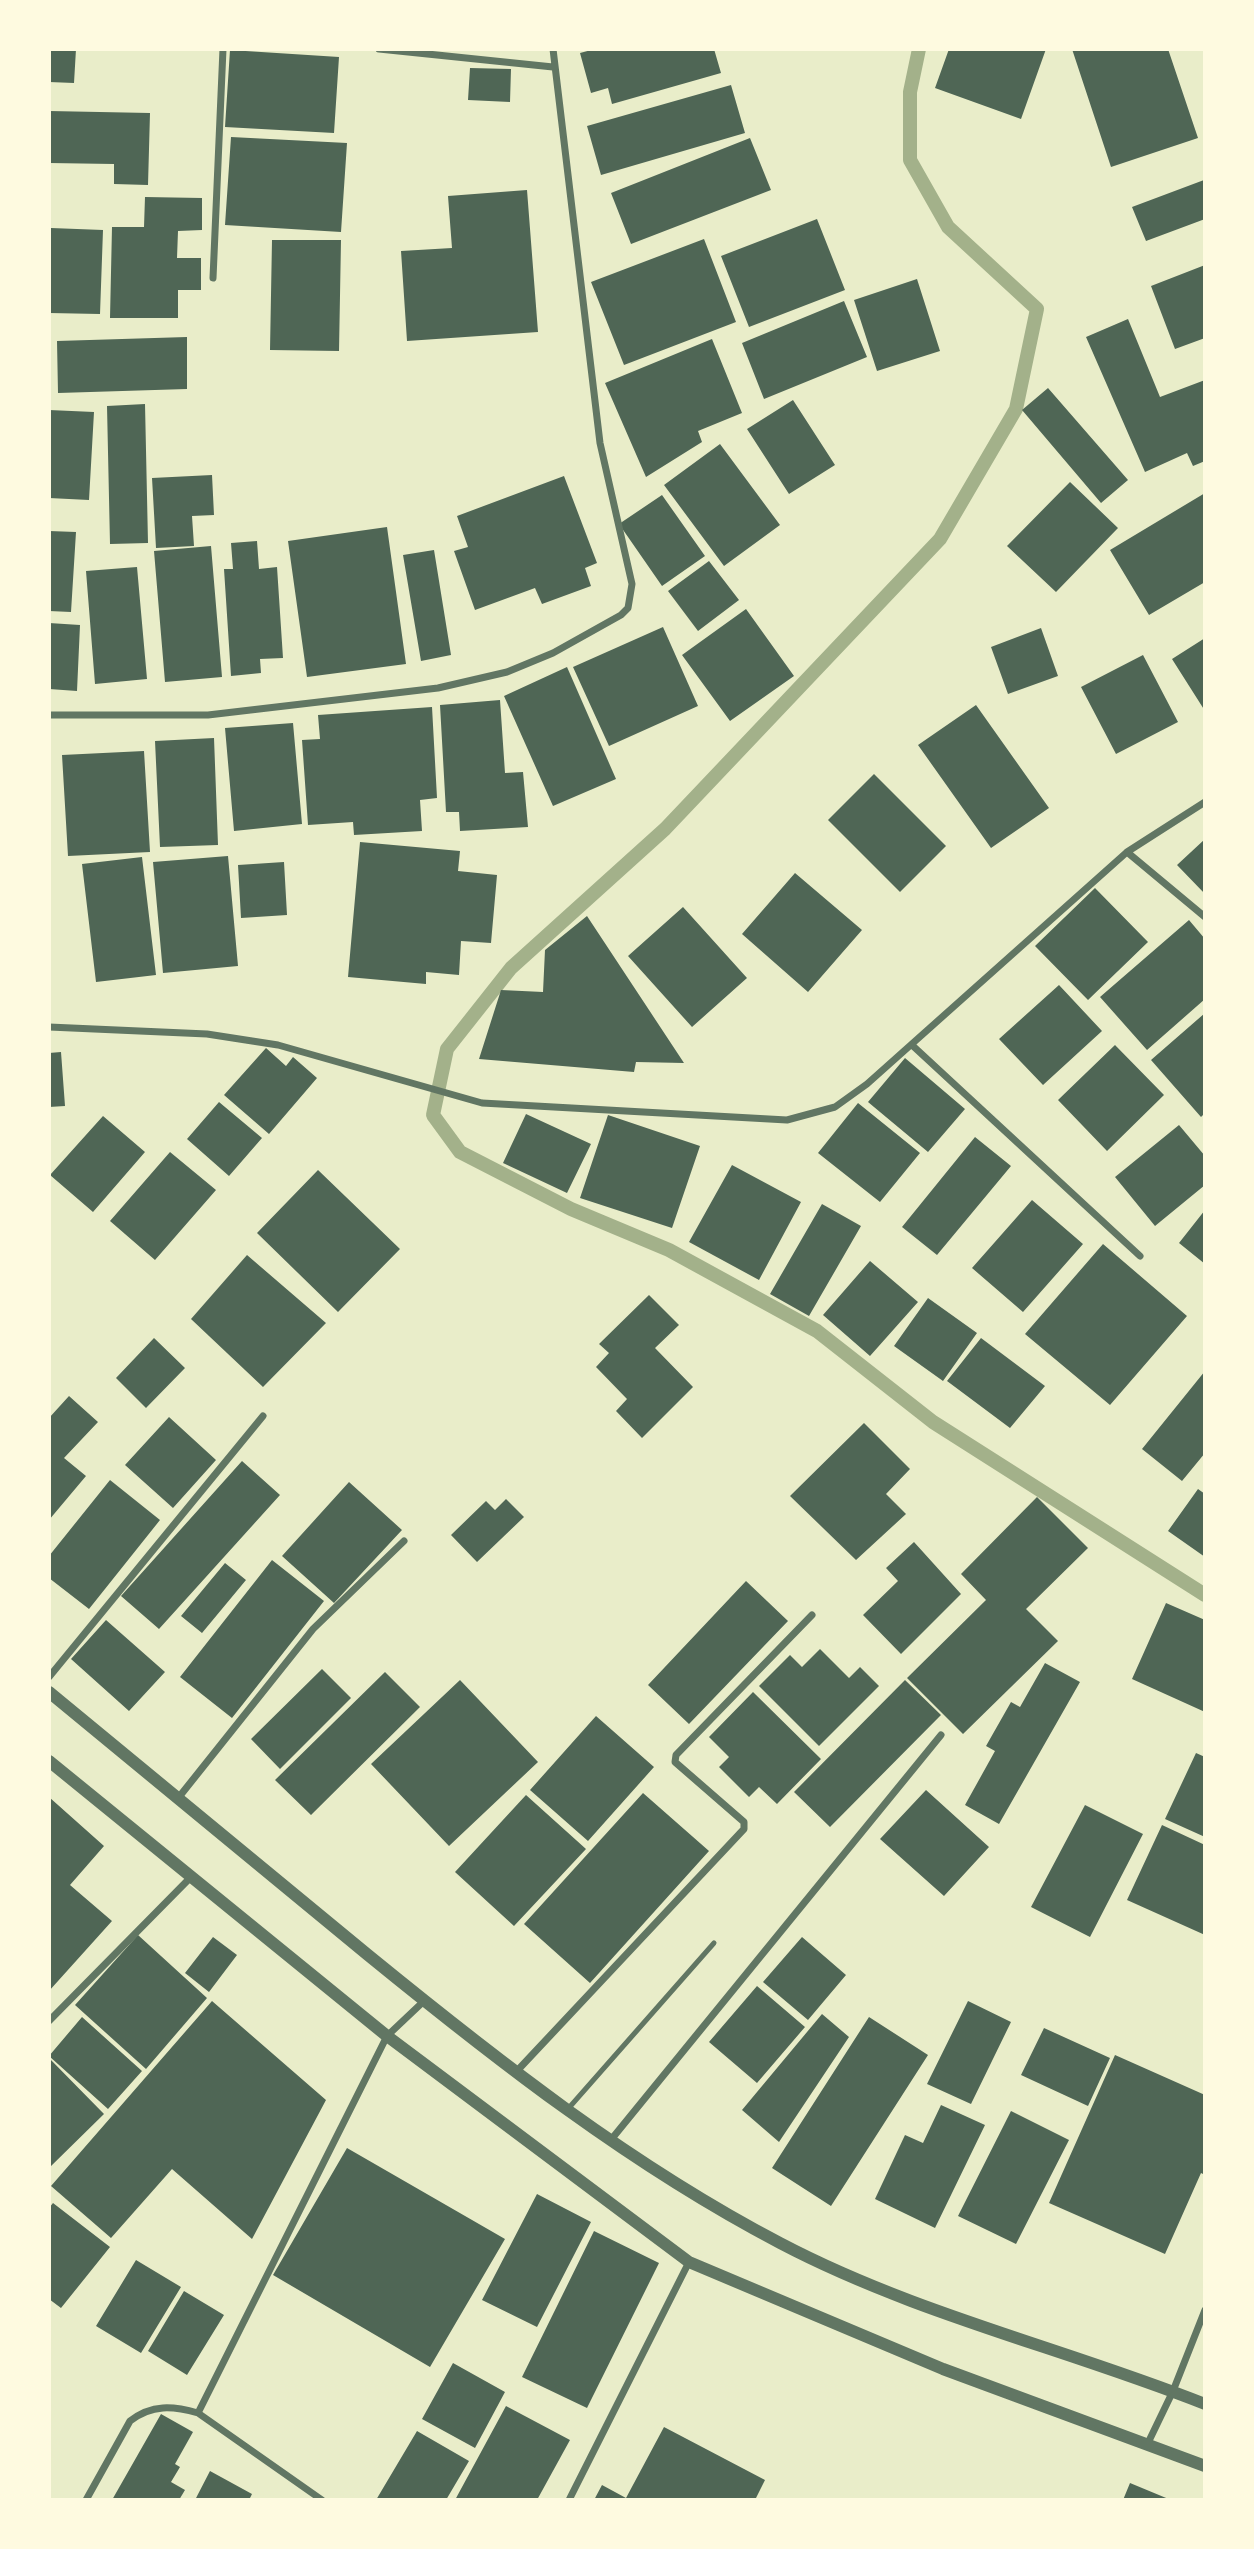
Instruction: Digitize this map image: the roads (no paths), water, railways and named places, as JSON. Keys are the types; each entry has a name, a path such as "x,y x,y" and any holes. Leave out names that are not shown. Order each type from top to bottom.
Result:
{"street":[{"path":"213,278 223,49"},
{"path":"379,49 553,67"},
{"path":"49,715 208,715 438,688 507,672 553,653 621,615 628,608 632,584 600,443 553,67 553,49"},
{"path":"49,1027 208,1034 278,1045 411,1085 482,1103 787,1120 835,1107 913,1046 1127,852 1205,802"},
{"path":"1127,852 1205,917"},
{"path":"913,1046 1140,1256"},
{"path":"49,1678 263,1416"},
{"path":"178,1797 313,1629 404,1542"},
{"path":"516,2072 744,1829 744,1822 675,1762 676,1755 812,1615"},
{"path":"49,1692 424,2001 516,2072 610,2142 734,2219 837,2271 947,2314 1205,2404"},
{"path":"610,2142 941,1735"},
{"path":"49,1761 387,2036 689,2262 943,2369 1205,2466"},
{"path":"49,2021 190,1878"},
{"path":"198,2413 387,2036 424,2001"},
{"path":"569,2500 689,2262"},
{"path":"1147,2446 1173,2391 1205,2310"},
{"path":"86,2500 130,2421 159,2407 177,2407 198,2413 322,2500"}],"lane":[{"path":"567,2110 714,1943"}],"waterway":[{"path":"919,49 910,92 910,160 948,227 1037,309 1016,409 940,539 665,829 511,968 447,1049 433,1115 460,1152 571,1209 669,1250 817,1331 933,1422 1205,1595"}]}
